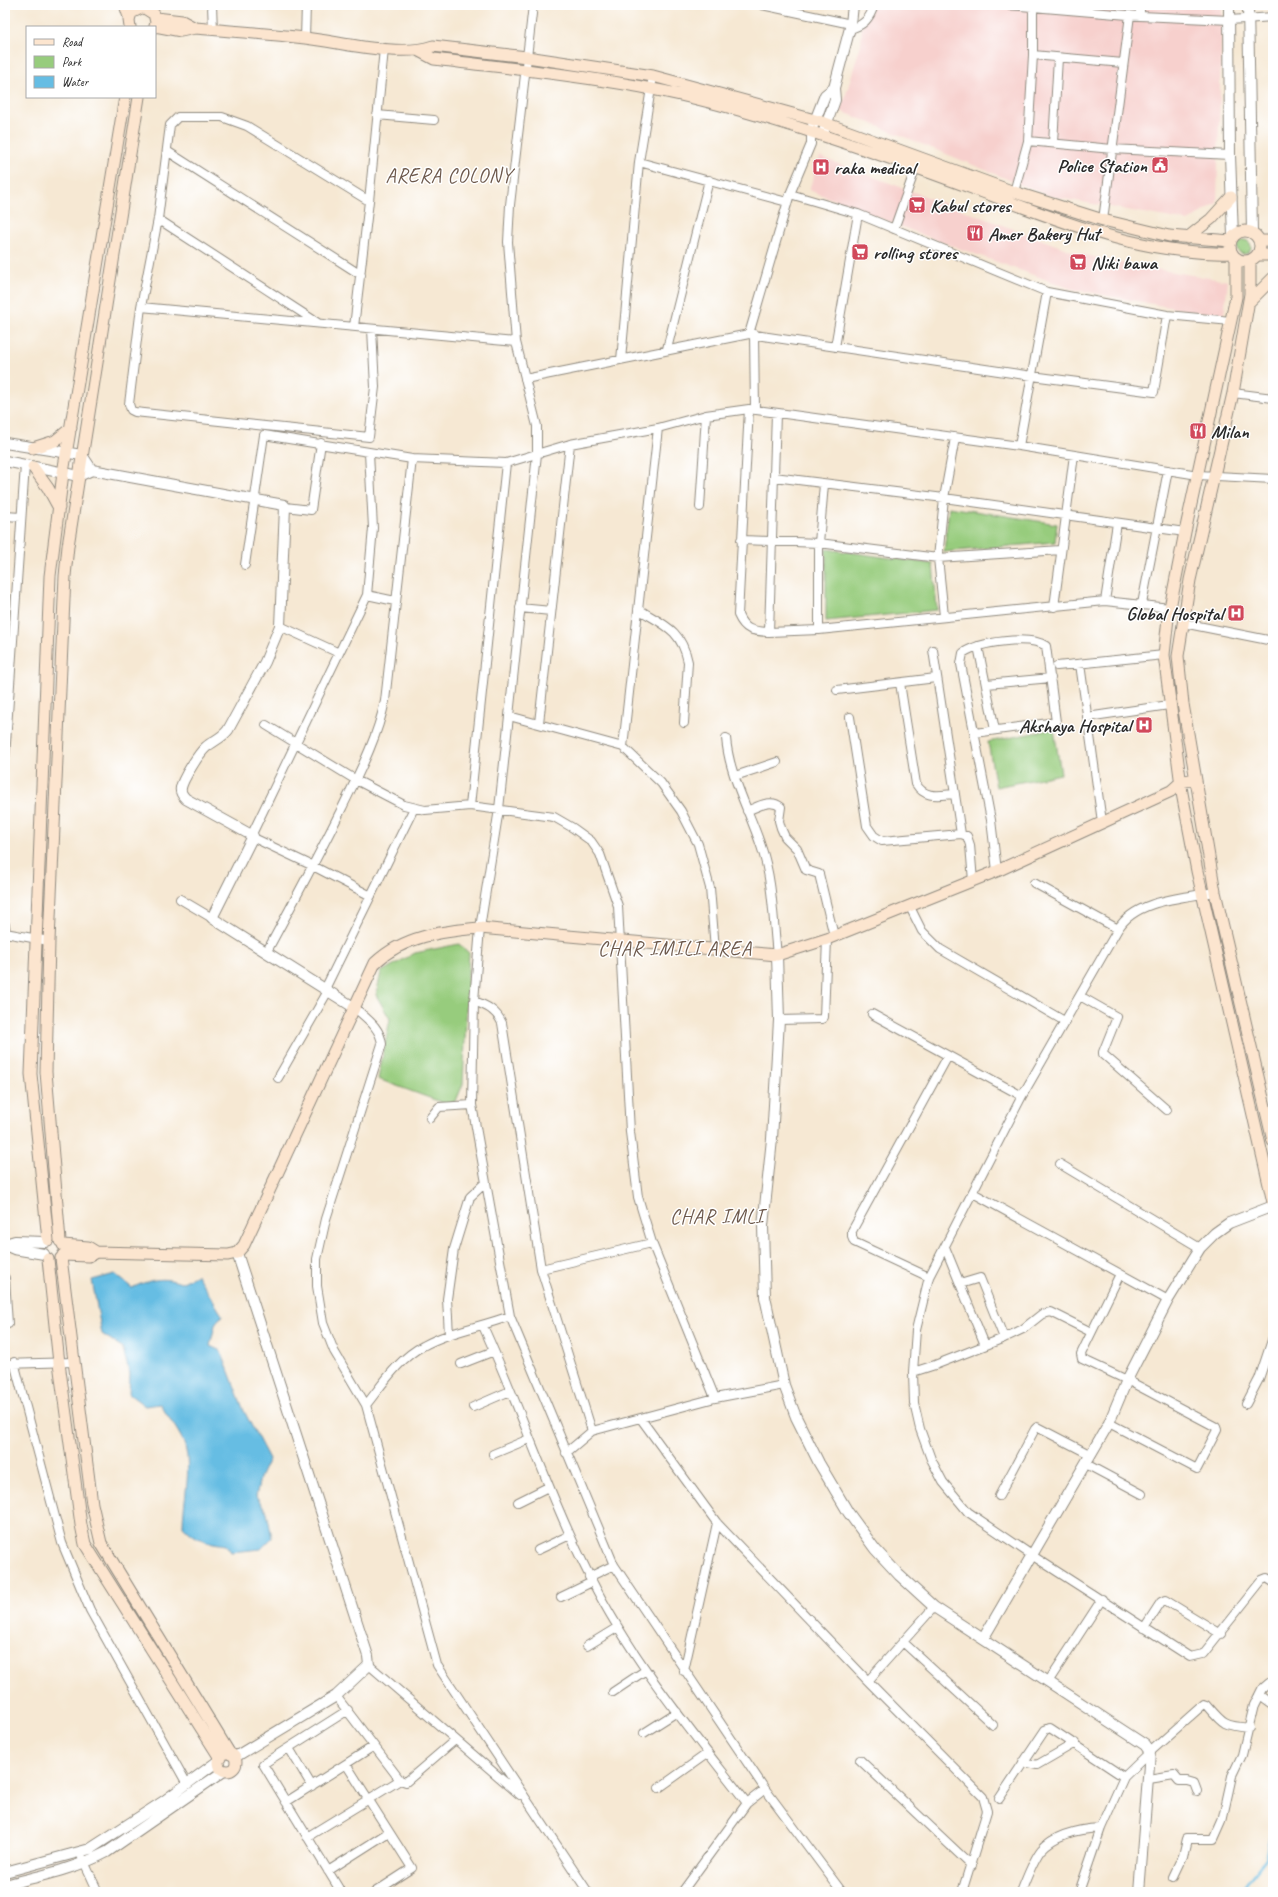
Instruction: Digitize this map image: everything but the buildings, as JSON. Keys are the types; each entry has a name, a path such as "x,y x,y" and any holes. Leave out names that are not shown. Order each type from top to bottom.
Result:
{"main road":[{"path":"125,5 130,22"},
{"path":"130,22 134,10 146,7 154,14 155,24 182,21 195,28 305,38 384,49 419,51 432,46 527,57 653,76 827,124 1014,192 1102,220 1155,234 1187,238 1232,238"},
{"path":"419,51 434,59 651,88 724,105 811,131 916,167 1037,213 1158,248 1184,252 1234,256 1243,261 1273,255"},
{"path":"125,98 63,473 50,576 31,1074 43,1188 46,1241 43,1248 46,1256 59,1363 81,1525 85,1544 225,1760"},
{"path":"138,98 68,546 62,643 49,941 46,1072 74,1362 92,1504 101,1543 225,1760"},
{"path":"1187,238 1211,219 1231,197"},
{"path":"1259,241 1252,232 1239,232 1232,238 1230,247 1234,256 1236,297 1185,532 1164,639 1164,655 1169,705 1182,788 1202,895 1226,993 1273,1202"},
{"path":"1259,241 1273,241"},
{"path":"1259,241 1253,258 1249,302 1233,393 1190,580 1178,656 1183,704 1215,892 1273,1141"},
{"path":"1249,302 1273,278"},
{"path":"33,448 55,441 71,428"},
{"path":"29,466 48,488 58,508"},
{"path":"54,543 68,546"},
{"path":"47,642 62,643"},
{"path":"46,1241 55,1239 62,1250 89,1256 96,1252 228,1255 237,1252 244,1245 375,963 392,949 408,941 444,931 480,928 776,955 830,938 997,871 1171,791 1182,788 1195,779"},
{"path":"1182,788 1197,790"},
{"path":"43,1188 56,1187"},
{"path":"46,1256 55,1260 62,1250"}],"street":[{"path":"212,5 214,30"},
{"path":"305,38 306,5"},
{"path":"533,5 508,242 516,342 536,426 537,454 498,809 480,928 474,1001 472,1105 485,1184 510,1316 614,1565 684,1671 765,1789 842,1892"},
{"path":"762,5 850,27 859,27 865,22 874,5"},
{"path":"811,144 822,135 835,100 834,88 850,27 853,5"},
{"path":"1007,5 1140,16 1230,20 1273,17"},
{"path":"1140,5 1140,16"},
{"path":"1229,5 1232,238"},
{"path":"1248,5 1252,232"},
{"path":"1014,192 1028,141 1037,7"},
{"path":"1102,220 1130,15"},
{"path":"354,327 369,201 384,49"},
{"path":"1033,55 1123,63"},
{"path":"1053,143 1058,58"},
{"path":"622,360 639,162 653,76"},
{"path":"834,88 825,95 814,120 811,131 811,144 787,202 751,334 752,410 741,540 738,615 742,624 749,629 768,632 819,630 944,616 1054,607 1105,601 1170,608"},
{"path":"377,115 434,120"},
{"path":"369,201 247,126 222,117 178,117 170,125 158,219 141,307 129,404 131,410 135,412 369,437 375,387 372,329"},
{"path":"1028,141 1112,149 1230,155"},
{"path":"167,151 361,275"},
{"path":"639,162 787,202"},
{"path":"894,229 916,167"},
{"path":"666,349 709,180"},
{"path":"790,194 858,214 1047,292 1167,315 1231,321"},
{"path":"835,347 858,214"},
{"path":"158,219 319,324"},
{"path":"1019,446 1047,292"},
{"path":"141,307 516,342"},
{"path":"525,378 622,360 666,349 751,334 1032,376 1154,392 1167,315"},
{"path":"1233,393 1273,398"},
{"path":"245,565 264,435 321,443 369,453 412,459 506,463 570,444 658,428 706,415 752,410 1019,446 1198,475 1273,479"},
{"path":"768,632 776,413"},
{"path":"700,507 706,415"},
{"path":"623,747 658,428"},
{"path":"944,616 938,558 944,498 955,438"},
{"path":"5,443 82,455 92,470"},
{"path":"5,461 79,476 92,470 254,498 284,505 285,507 311,510 321,443"},
{"path":"539,723 570,444"},
{"path":"212,918 253,836 296,742 367,595 373,528 369,453"},
{"path":"1054,607 1074,455"},
{"path":"266,953 313,866 356,780 381,720 385,701 412,459"},
{"path":"470,806 506,463"},
{"path":"5,758 6,723 21,517 29,466"},
{"path":"1142,604 1168,470"},
{"path":"774,477 944,498 1185,532"},
{"path":"819,630 819,543 824,484"},
{"path":"285,507 280,626 266,662 228,730 220,738 203,750 181,787 183,796 186,799 253,836 371,896"},
{"path":"5,516 21,517"},
{"path":"1105,601 1117,523"},
{"path":"741,540 819,543 938,558 1061,550"},
{"path":"367,595 395,601"},
{"path":"520,608 551,611"},
{"path":"638,609 675,631 686,654 688,662 684,723"},
{"path":"1183,623 1273,641"},
{"path":"280,626 340,653"},
{"path":"975,733 1056,722 1046,646 1040,642 1024,640 978,646 971,648 963,654 961,664 991,820 997,871"},
{"path":"978,646 987,684 995,730"},
{"path":"933,650 936,678 961,834"},
{"path":"1057,666 1164,655"},
{"path":"1080,664 1102,822"},
{"path":"837,690 936,678"},
{"path":"987,684 1051,678"},
{"path":"900,683 916,784 919,789 928,796 954,794"},
{"path":"1087,717 1169,705"},
{"path":"509,716 623,747 661,783 681,812 698,844 710,888 715,949"},
{"path":"850,717 867,826 874,836 882,841 961,834 967,836 970,846 973,881"},
{"path":"266,725 356,780 414,808 425,810 470,806 554,817 574,828 591,841 602,859 618,906 632,1162 638,1197 652,1243 715,1398"},
{"path":"726,738 727,748 735,776 761,846 769,876 776,955 779,1020 772,1139 762,1226 765,1297 784,1385 796,1417 819,1463 848,1512 875,1549 899,1574 934,1607 1145,1745 1150,1752 1139,1892"},
{"path":"735,776 777,762"},
{"path":"747,811 767,803 778,804 781,807 780,825 786,837 797,849 806,870 819,874 830,938 824,1017 822,1019 779,1020"},
{"path":"278,1078 326,990 414,808"},
{"path":"1034,884 1118,929"},
{"path":"1215,892 1156,903 1134,913 1118,929 1066,1022 1022,1096 974,1193 929,1277 916,1330 913,1372 914,1403 920,1429 930,1460 943,1482 968,1512 1033,1556 1190,1657 1197,1657 1203,1654 1221,1634 1262,1580 1267,1578 1273,1582"},
{"path":"180,899 355,1008 377,1028 382,1044 326,1219 316,1272 323,1323 328,1338 366,1405 437,1665 588,1892"},
{"path":"910,907 922,931 940,949 1066,1022"},
{"path":"5,930 36,939 49,941"},
{"path":"1080,996 1117,1017 1103,1054 1166,1110"},
{"path":"474,1001 490,1007 499,1015 502,1023 541,1269 592,1431"},
{"path":"872,1014 1022,1096"},
{"path":"929,1277 854,1242 852,1231 948,1056"},
{"path":"430,1118 439,1107 472,1105"},
{"path":"1060,1164 1200,1248"},
{"path":"449,1335 447,1299 454,1249 470,1197 485,1184"},
{"path":"974,1193 1168,1300"},
{"path":"983,1639 1033,1556 1109,1423 1127,1380 1168,1300 1200,1248 1215,1233 1229,1223 1273,1206"},
{"path":"5,1244 15,1241 46,1241"},
{"path":"541,1269 652,1243"},
{"path":"5,1244 14,1249 46,1256"},
{"path":"945,1247 984,1345"},
{"path":"237,1252 368,1656 369,1665 527,1802"},
{"path":"1109,1423 1197,1470 1217,1430 1216,1427 1127,1380 1082,1359 1081,1354 1120,1274"},
{"path":"960,1284 980,1278 1004,1338"},
{"path":"5,1280 8,1324 5,1325"},
{"path":"913,1372 1004,1338 1023,1329 1045,1313 1051,1312 1091,1332"},
{"path":"366,1405 400,1363 422,1346 449,1335 483,1326 510,1316"},
{"path":"483,1326 494,1350 548,1487 591,1579 618,1627 646,1670 747,1803"},
{"path":"1246,1404 1259,1379 1273,1337"},
{"path":"461,1364 494,1350"},
{"path":"5,1364 14,1362 74,1362"},
{"path":"14,1362 62,1543 90,1610 187,1784"},
{"path":"566,1453 592,1431 715,1398 784,1385"},
{"path":"473,1407 510,1391"},
{"path":"640,1419 717,1523 868,1681 983,1797 987,1810 972,1866 962,1892"},
{"path":"999,1496 1037,1427 1142,1494"},
{"path":"493,1454 529,1439"},
{"path":"518,1502 548,1487"},
{"path":"684,1671 717,1523"},
{"path":"538,1550 570,1535"},
{"path":"561,1597 614,1565"},
{"path":"1048,1682 1102,1599"},
{"path":"1144,1628 1161,1602 1165,1600 1221,1634"},
{"path":"868,1681 934,1607"},
{"path":"587,1646 618,1627"},
{"path":"903,1642 993,1726"},
{"path":"5,1872 80,1853 102,1843 187,1784 225,1760 336,1696 369,1665"},
{"path":"613,1692 646,1670"},
{"path":"1173,1877 1183,1856 1187,1839 1214,1839 1222,1821 1232,1776 1242,1755 1250,1728 1254,1704 1269,1683"},
{"path":"1259,1695 1273,1705"},
{"path":"336,1696 400,1780 406,1782 455,1740"},
{"path":"1079,1892 1101,1828 1124,1778 1150,1752 1204,1704 1207,1704 1220,1720 1227,1725 1250,1728"},
{"path":"341,1892 263,1764 348,1710"},
{"path":"644,1733 677,1712"},
{"path":"998,1799 1046,1730 1050,1728 1124,1778"},
{"path":"1023,1762 1037,1765 1075,1744"},
{"path":"286,1802 374,1746"},
{"path":"289,1748 312,1786"},
{"path":"659,1788 708,1753"},
{"path":"5,1885 84,1864 106,1852 225,1760"},
{"path":"860,1760 972,1866"},
{"path":"346,1764 412,1868 375,1892"},
{"path":"1149,1779 1174,1775 1179,1781 1194,1783 1197,1791"},
{"path":"307,1837 368,1798 400,1780"},
{"path":"682,1892 747,1803 765,1789"},
{"path":"1021,1892 1040,1851 1049,1843 1069,1834 1088,1829 1101,1828"},
{"path":"328,1871 389,1832"},
{"path":"80,1853 98,1892"}],"shaded area":[{"path":"863,5 1222,5 1217,203 1188,221 1049,196 841,111 861,44"},
{"path":"820,157 1080,254 1137,266 1228,281 1224,314 1196,312 1072,289 936,240 809,190"}],"green space":[{"path":"1244,240 1249,242 1251,247 1249,252 1244,254 1239,252 1237,247 1239,242"},
{"path":"949,507 1057,524 1055,542 944,552"},
{"path":"826,549 933,564 937,610 826,621"},
{"path":"1054,729 1061,774 996,787 988,742"},
{"path":"459,944 469,953 463,1084 456,1101 446,1104 378,1079 390,1019 376,995 381,972 415,953"}],"water":[{"path":"115,1274 132,1288 150,1281 162,1279 181,1283 197,1275 222,1315 215,1325 210,1346 221,1351 244,1411 269,1459 260,1478 256,1496 267,1512 272,1538 261,1549 231,1552 226,1545 213,1543 198,1538 183,1526 188,1466 183,1441 160,1404 145,1406 129,1394 130,1374 122,1347 102,1334 92,1280"}],"waterway":[{"path":"1239,1892 1266,1859 1273,1827"}],"place":[{"name":"Police Station","path":"1160,165"},
{"name":"raka medical","path":"821,167"},
{"name":"Kabul stores","path":"917,205"},
{"name":"Amer Bakery Hut","path":"975,233"},
{"name":"rolling stores","path":"860,252"},
{"name":"Niki bawa","path":"1078,262"},
{"name":"Milan","path":"1198,431"},
{"name":"Global Hospital","path":"1236,613"},
{"name":"Akshaya Hospital","path":"1144,725"}],"district":[{"name":"ARERA COLONY","path":"449,175"},
{"name":"CHAR IMILI AREA","path":"675,948"},
{"name":"CHAR IMLI","path":"717,1216"}]}
